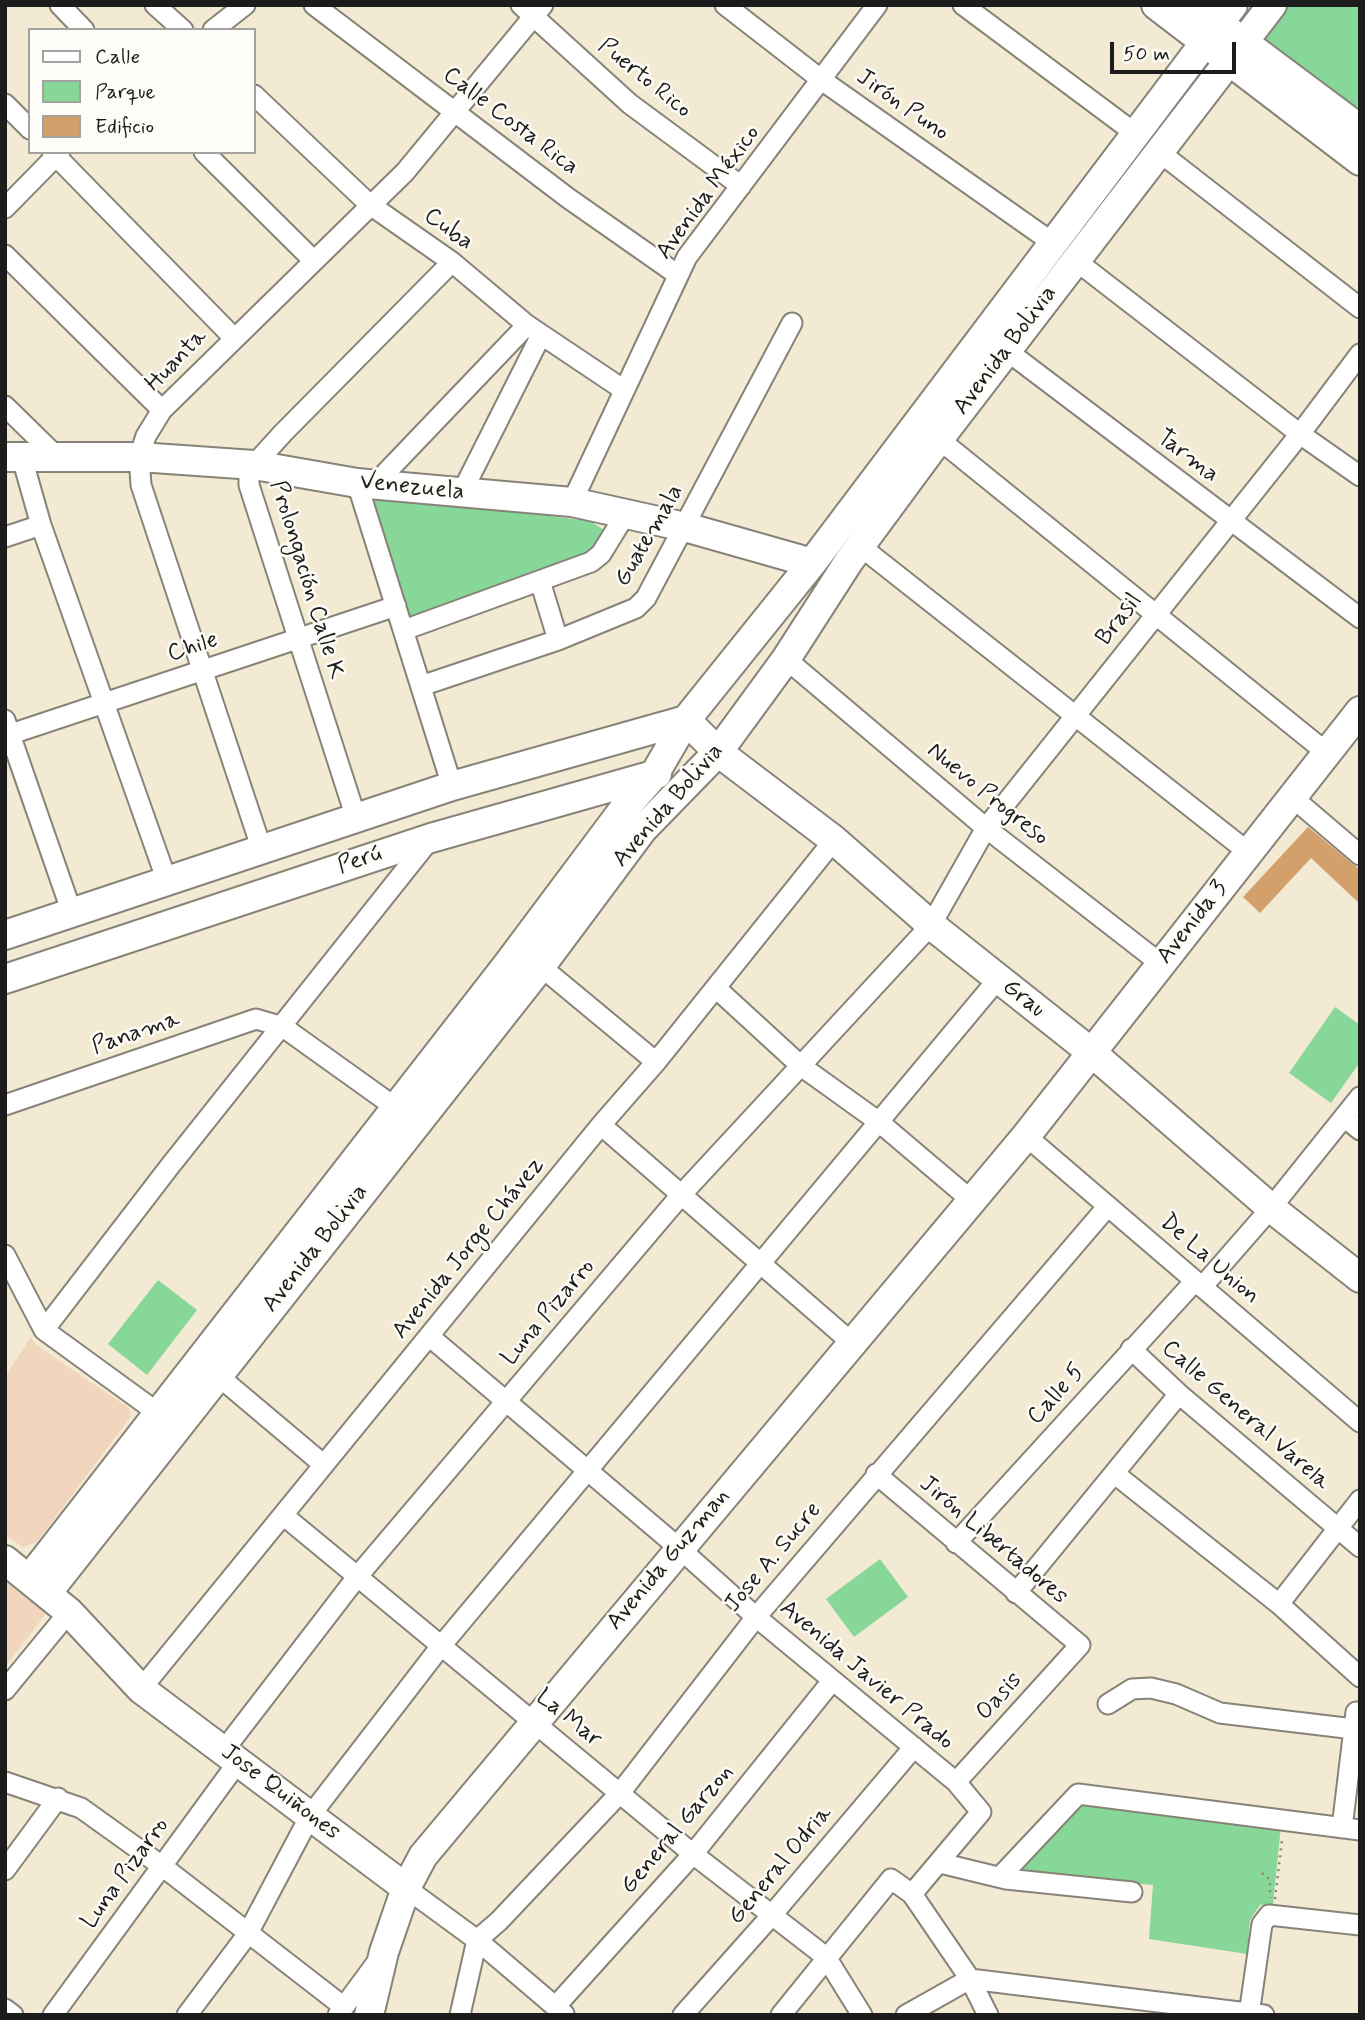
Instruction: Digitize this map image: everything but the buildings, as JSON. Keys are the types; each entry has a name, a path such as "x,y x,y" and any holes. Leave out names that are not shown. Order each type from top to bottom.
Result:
{"street":[{"path":"60,5 82,28"},
{"path":"155,5 181,28"},
{"path":"216,28 245,5"},
{"name":"Calle Costa Rica","path":"314,5 568,198 678,275"},
{"name":"Jirón Puno","path":"725,5 823,80 1053,243"},
{"name":"Avenida México","path":"572,502 687,257 877,5"},
{"path":"963,5 1136,134"},
{"path":"1156,5 1219,24"},
{"path":"1194,5 1219,24 1237,52 1360,161"},
{"name":"Avenida Bolivia","path":"530,958 623,810 654,775 686,720 812,563 928,431 1007,351 1272,5"},
{"name":"Huanta","path":"139,457 146,436 162,410 369,204 405,172 532,9"},
{"name":"Puerto Rico","path":"532,9 630,104 741,186"},
{"name":"Avenida Bolivia","path":"38,1586 405,1114 530,958 643,829 718,752 786,659 860,546 985,334 1219,24"},
{"path":"1237,52 1357,122"},
{"name":"Cuba","path":"256,97 369,204 452,262 534,330 624,390"},
{"path":"5,104 28,127"},
{"path":"1158,151 1360,308"},
{"path":"5,208 56,154 234,338"},
{"path":"207,154 313,260"},
{"path":"5,255 162,410"},
{"path":"1075,260 1300,434 1360,476"},
{"name":"Prolongación Calle K","path":"356,818 249,485 254,465 452,262"},
{"name":"Guatemala","path":"421,686 558,640 636,608 646,598 685,527 792,323"},
{"path":"452,786 396,606 366,483 534,330"},
{"path":"461,494 534,330"},
{"name":"Tarma","path":"985,334 1360,618"},
{"name":"Brasil","path":"930,925 986,828 1300,434 1360,354"},
{"path":"5,406 57,457"},
{"path":"928,431 1327,753"},
{"path":"139,457 141,485 262,850"},
{"name":"Venezuela","path":"13,458 139,457 254,465 366,483 461,494 572,502 685,527 812,563"},
{"path":"13,458 41,525 106,703 167,881"},
{"path":"404,630 597,558 625,515"},
{"path":"5,537 41,525"},
{"path":"860,546 1248,852"},
{"path":"540,581 558,640"},
{"name":"Chile","path":"7,730 106,703 396,606"},
{"name":"Nuevo Progreso","path":"786,659 986,828 1161,964"},
{"name":"Grau","path":"686,720 718,752 834,840 930,925 1091,1052 1272,1208 1360,1278"},
{"name":"Perú","path":"5,935 452,786 686,720"},
{"name":"Avenida 3","path":"1026,1136 1248,852 1327,753 1357,720"},
{"path":"7,730 72,913"},
{"name":"Perú","path":"5,979 431,838 654,775 718,752"},
{"path":"1292,797 1360,855"},
{"path":"44,1330 170,1166 431,838"},
{"name":"Avenida Jorge Chávez","path":"141,1689 601,1125 656,1062 834,840"},
{"name":"Luna Pizarro","path":"53,2015 162,1866 231,1756 358,1577 681,1195 930,925"},
{"path":"530,958 656,1062"},
{"path":"187,2015 247,1935 310,1815 441,1646 998,979"},
{"path":"716,988 801,1066 879,1122 971,1200"},
{"name":"Panama","path":"5,1105 257,1019 283,1027"},
{"path":"283,1027 405,1114"},
{"name":"Calle 5","path":"956,1543 1131,1349 1272,1208 1360,1097"},
{"path":"1344,1117 1360,1130"},
{"path":"601,1125 851,1342"},
{"name":"Avenida Guzman","path":"351,2012 384,1952 406,1888 423,1856 1026,1136"},
{"name":"De La Union","path":"1026,1136 1360,1422"},
{"name":"Jose A. Sucre","path":"477,1940 499,1921 620,1793 756,1617 1108,1206"},
{"path":"5,1255 44,1330 158,1413"},
{"name":"Avenida Javier Prado","path":"429,1336 507,1400 756,1617 956,1782 981,1812 940,1863"},
{"name":"Calle General Varela","path":"1131,1349 1179,1394 1360,1547"},
{"path":"208,1367 324,1465"},
{"name":"Avenida Bolivia","path":"38,1586 158,1413 208,1367"},
{"path":"1016,1593 1179,1394"},
{"name":"Jirón Libertadores","path":"876,1474 1080,1645"},
{"path":"1115,1474 1279,1604 1360,1677"},
{"path":"1279,1604 1360,1500"},
{"name":"La Mar","path":"283,1515 693,1854 826,1957"},
{"name":"Jose Quiñones","path":"5,1560 69,1612 141,1689 477,1940 561,2011"},
{"path":"5,1690 69,1612"},
{"name":"Oasis","path":"956,1782 1080,1645"},
{"name":"General Garzon","path":"561,2011 693,1854 832,1681"},
{"path":"1000,1877 1078,1794 1351,1829 1357,1720 1220,1713 1176,1693 1151,1688 1132,1689 1108,1704"},
{"name":"General Odria","path":"683,2015 914,1747"},
{"path":"5,1782 81,1808 162,1866 247,1935 351,2012"},
{"path":"5,1870 58,1798"},
{"path":"912,1894 940,1863 1000,1877 1132,1892"},
{"path":"781,2015 891,1879 912,1894 970,1979 988,2015"},
{"path":"906,2015 970,1979 1131,2007 1255,2014 1262,1924 1270,1912 1360,1925"},
{"path":"460,2015 477,1940"},
{"path":"826,1957 862,2015"},
{"path":"5,2009 13,2015"}],"path":[{"path":"1270,1912 1284,1820"},
{"path":"1262,1873 1270,1880 1270,1912"}],"shaded area":[{"path":"31,1337 36,1345 129,1408 131,1416 37,1542 23,1547 5,1535 5,1377"},
{"path":"5,1580 47,1612 5,1667"}],"green space":[{"path":"1281,5 1360,5 1360,103 1353,111 1262,46 1260,33"},
{"path":"370,494 590,521 604,530 588,562 415,620 406,619"},
{"path":"1335,1007 1360,1025 1360,1062 1331,1103 1289,1073"},
{"path":"158,1280 197,1310 147,1375 108,1344"},
{"path":"880,1559 908,1597 854,1637 826,1599"},
{"path":"1078,1801 1281,1826 1273,1904 1260,1905 1250,1920 1247,1954 1149,1939 1153,1885 1029,1874 1018,1869"}]}
